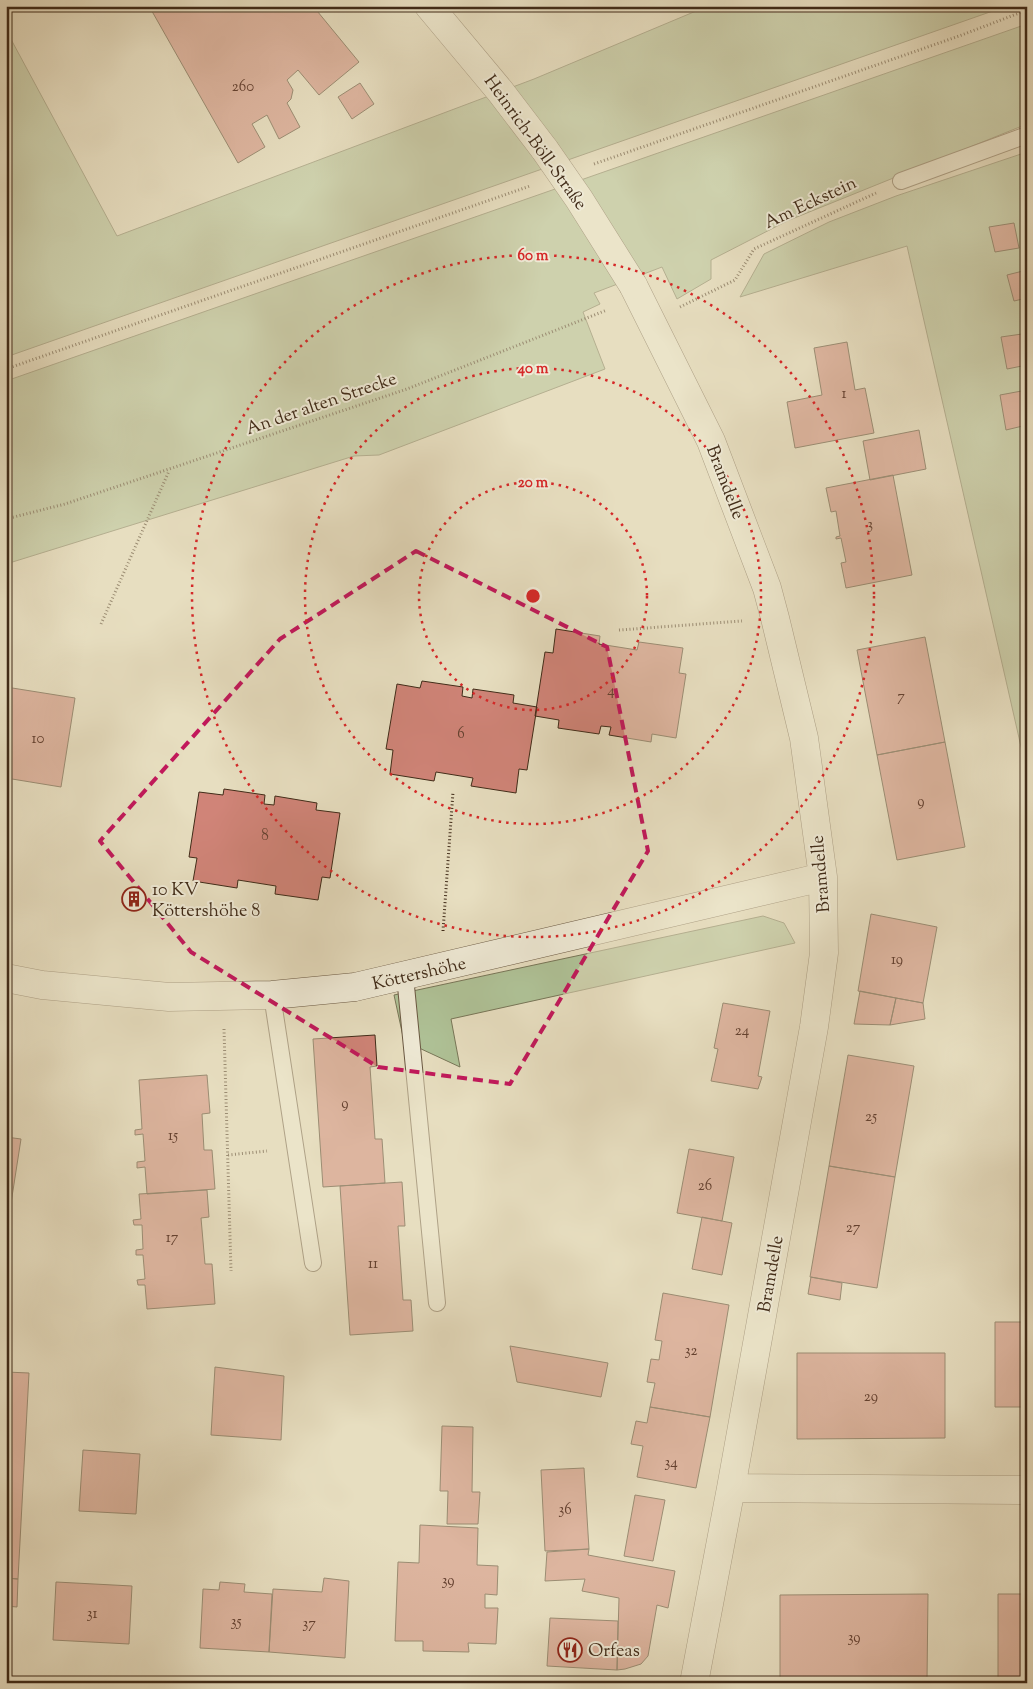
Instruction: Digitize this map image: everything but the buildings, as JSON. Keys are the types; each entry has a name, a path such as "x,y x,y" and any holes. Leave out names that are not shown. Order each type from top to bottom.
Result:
{"street":[{"name":"Heinrich-Böll-Straße","path":"429,6 500,91 545,150 579,199 636,291"},
{"name":"Bramdelle","path":"636,291 711,441 767,588 804,738 823,877 824,953 814,1027 694,1683"},
{"name":"Köttershöhe","path":"6,978 42,985 169,996 272,995 355,987 823,877"},
{"path":"731,1488 1027,1490"}],"lane":[{"path":"901,182 1027,135"},
{"path":"405,976 437,1303"},
{"path":"272,995 314,1263"}],"path":[{"path":"588,166 950,40 1027,10"},
{"name":"Am Eckstein","path":"675,309 735,280 754,249 901,182"},
{"path":"6,369 531,186"},
{"name":"An der alten Strecke","path":"6,519 65,504 407,389 636,291"},
{"path":"101,624 169,470"},
{"path":"619,630 775,618"},
{"path":"440,968 453,792"},
{"path":"223,996 231,1271"},
{"path":"228,1155 296,1148"}],"highlighted area":[{"path":"416,551 607,647 648,851 510,1084 378,1067 191,952 100,841 280,639"}],"green space":[{"path":"708,6 1007,6 6,357 6,30 117,236 534,79"},
{"path":"1027,24 1027,124 787,221 711,260 711,279 677,299 662,267 594,293 600,304 583,312 605,369 379,455 354,456 6,564 6,381"},
{"path":"1027,152 1027,773 907,246 740,297 764,254 829,222 896,196"},
{"path":"763,916 784,923 795,943 451,1019 460,1067 404,1041 394,995"}],"place":[{"name":"10 KV Köttershöhe 8","path":"134,899"},
{"name":"Orfeas","path":"570,1650"}]}
